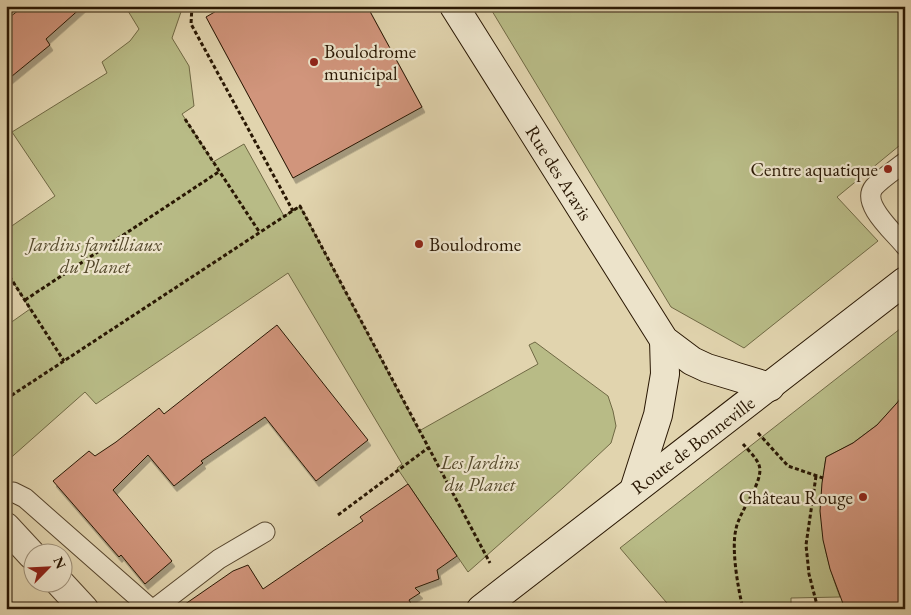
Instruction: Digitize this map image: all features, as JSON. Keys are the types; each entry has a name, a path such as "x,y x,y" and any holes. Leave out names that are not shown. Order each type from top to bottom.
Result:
{"main road":[{"name":"Rue des Aravis","path":"454,6 664,340 692,361 707,368 770,387"},
{"name":"Route de Bonneville","path":"481,609 905,281"},
{"path":"634,490 658,415 665,374 664,340"},
{"path":"6,528 22,545"},
{"path":"68,592 84,609"}],"lane":[{"path":"905,162 874,187 870,197 873,209 905,246"},
{"path":"6,494 14,492 25,498 152,609 219,558 265,532"}],"path":[{"path":"192,6 191,24 293,211"},
{"path":"185,119 260,233"},
{"path":"24,300 220,172"},
{"path":"6,399 300,206 486,556"},
{"path":"6,272 64,361"},
{"path":"731,416 788,466 823,478"},
{"path":"731,416 760,468 758,479 738,520 734,537 738,582 743,609"},
{"path":"338,515 428,448"},
{"path":"816,476 806,545 809,574 818,609"}],"green space":[{"path":"125,6 183,6 172,38 189,66 194,106 182,114 213,162 244,144 284,216 300,206 419,431 538,364 529,345 535,342 608,396 616,426 611,443 468,572 397,468 402,464 288,273 96,404 85,392 6,462 6,326 30,309 6,271 6,230 55,196 12,132 107,73 102,62 130,41 139,29"},
{"path":"489,6 905,6 905,141 837,197 878,241 744,348 671,307"},
{"path":"905,325 905,390 897,403 877,425 853,443 826,457 821,512 822,528 828,561 840,597 791,598 791,609 672,609 620,548"}],"building":[{"path":"24,6 83,6 46,39 50,45 6,81 6,20"},
{"name":"Boulodrome municipal","path":"225,6 367,6 422,107 293,178 206,17"},
{"path":"277,325 368,440 316,481 265,417 201,461 203,463 174,486 148,455 113,490 172,561 145,584 53,481 89,451 95,456 159,408 164,414"},
{"name":"Château Rouge","path":"905,394 905,609 845,609 830,569 823,540 820,511 826,457 853,443 877,425"},
{"path":"408,484 457,556 437,570 439,579 415,588 420,593 409,600 414,609 178,609 233,571 248,565 263,589 363,521 360,517"}],"place":[{"name":"Boulodrome municipal","path":"314,62"},
{"name":"Centre aquatique","path":"888,169"},
{"name":"Boulodrome","path":"419,244"},
{"name":"Château Rouge","path":"863,497"}],"park label":[{"name":"Jardins familliaux du Planet","path":"95,255"},
{"name":"Les Jardins du Planet","path":"480,473"}]}
